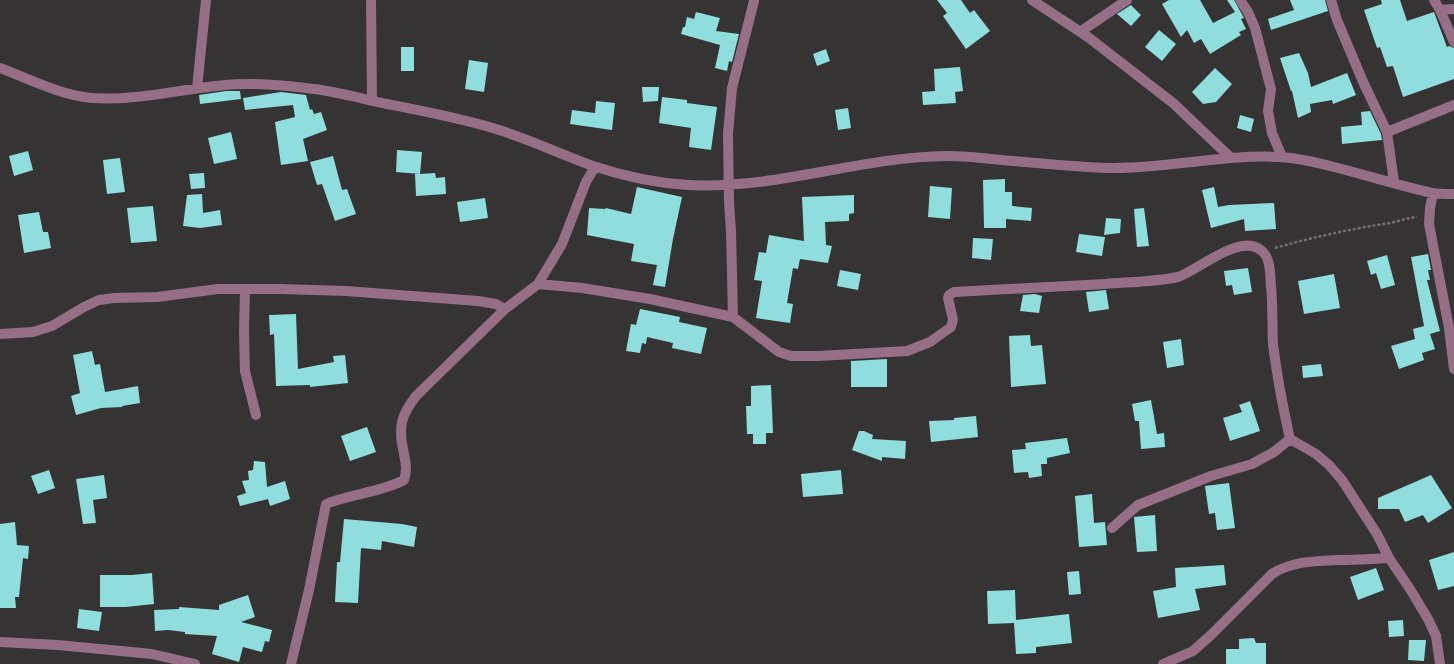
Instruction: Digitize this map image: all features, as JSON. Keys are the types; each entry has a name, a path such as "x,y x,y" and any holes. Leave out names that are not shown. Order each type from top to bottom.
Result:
{"street":[{"path":"197,88 206,0"},
{"path":"371,0 372,101"},
{"path":"733,317 728,184 728,134 732,88 754,0"},
{"path":"1032,0 1080,32 1173,103 1231,158"},
{"path":"1080,32 1127,0"},
{"path":"1240,0 1248,12 1255,28 1271,89 1269,117 1272,133 1282,157"},
{"path":"1331,0 1337,20 1364,84 1387,132 1394,182"},
{"path":"1434,0 1454,42"},
{"path":"1440,10 1454,9"},
{"path":"0,68 57,90 92,98 122,97 253,83 319,89 449,117 495,129 534,142 595,167 626,175 688,185 728,184 778,180 872,163 948,156 1110,168 1172,165 1231,158 1282,157 1329,166 1433,193 1453,193"},
{"path":"1387,132 1454,105"},
{"path":"291,664 309,590 326,504 404,480 407,465 400,429 402,419 409,406 416,396 505,309 538,284 562,244 586,182 595,167"},
{"path":"1433,193 1429,224 1449,328 1454,370"},
{"path":"538,284 582,288 650,299 733,317 778,352 791,356 818,356 907,351 930,342 951,327 953,320 948,298 949,295 954,292 1154,281 1179,276 1210,259 1237,248 1253,246 1263,252 1269,266 1273,343 1290,439 1316,454 1329,465 1342,480 1377,534 1389,558 1428,619 1436,636 1440,664"},
{"path":"0,334 33,332 52,326 84,306 99,300 114,298 157,297 218,289 346,291 463,300 496,304 505,309"},
{"path":"245,290 245,371 256,415"},
{"path":"1112,528 1138,505 1211,476 1252,464 1274,452 1290,439"},
{"path":"1163,664 1193,651 1272,574 1280,569 1304,562 1389,558"},
{"path":"0,642 58,645 195,664"}],"path":[{"path":"1263,252 1305,240 1406,218 1430,216"}],"building":[{"path":"937,0 961,0 970,13 974,10 990,31 966,49 943,16 947,13"},
{"path":"1169,0 1200,0 1213,23 1235,12 1227,0 1234,0 1244,18 1241,19 1246,29 1239,32 1241,35 1210,54 1201,39 1194,43 1187,30 1181,37 1162,4"},
{"path":"1290,0 1325,0 1328,11 1271,30 1268,19 1294,10"},
{"path":"1381,0 1400,0 1407,21 1434,12 1447,47 1449,46 1454,48 1454,79 1403,97 1393,66 1387,67 1380,47 1377,48 1364,10 1382,4"},
{"path":"1131,5 1141,15 1131,26 1117,14"},
{"path":"696,12 720,18 716,31 739,34 732,62 729,61 727,71 715,68 720,45 681,34 683,27 685,27 687,17 694,19"},
{"path":"1159,30 1176,44 1162,61 1145,47"},
{"path":"401,47 414,47 414,71 401,71"},
{"path":"826,49 830,61 817,66 813,54"},
{"path":"1299,53 1308,73 1311,87 1347,73 1356,95 1333,104 1332,100 1310,104 1311,112 1298,118 1292,91 1280,58"},
{"path":"469,60 488,63 484,92 465,89"},
{"path":"960,67 963,91 955,92 956,103 923,105 922,92 935,91 934,69"},
{"path":"1215,68 1232,84 1216,102 1203,104 1192,92"},
{"path":"642,87 659,87 658,101 643,102"},
{"path":"226,91 240,91 241,99 200,104 199,95"},
{"path":"281,92 306,95 310,110 312,109 314,114 321,112 327,130 303,139 308,161 281,165 275,122 295,117 293,105 245,110 243,98"},
{"path":"662,97 687,100 687,103 717,107 711,150 689,147 691,128 659,123"},
{"path":"596,101 615,103 612,130 570,124 572,110 595,113"},
{"path":"848,108 851,128 838,130 835,110"},
{"path":"1370,111 1381,134 1382,140 1342,144 1341,127 1362,125 1361,112"},
{"path":"1240,115 1254,119 1251,132 1237,128"},
{"path":"231,132 237,159 214,164 208,138"},
{"path":"397,150 422,152 420,174 396,172"},
{"path":"28,151 33,170 14,176 9,156"},
{"path":"333,156 342,190 347,189 356,214 335,221 322,184 317,185 310,162"},
{"path":"120,158 125,192 107,194 103,160"},
{"path":"204,173 205,188 191,189 189,174"},
{"path":"435,173 436,178 445,177 446,194 416,196 415,174"},
{"path":"1005,179 1005,192 1012,192 1012,206 1032,208 1031,221 1006,219 1006,228 984,228 983,180"},
{"path":"930,186 952,188 950,219 928,217"},
{"path":"637,187 682,197 665,287 653,285 657,265 631,261 634,244 587,235 589,208 606,208 631,214"},
{"path":"1214,187 1218,207 1229,205 1274,203 1276,229 1245,231 1244,219 1211,228 1202,190"},
{"path":"202,194 203,213 220,210 222,225 200,228 183,226 187,195"},
{"path":"854,195 854,213 849,214 849,221 825,222 826,245 832,246 828,263 800,259 798,269 793,268 787,303 793,304 790,323 756,318 762,281 754,280 759,252 766,253 769,235 804,241 802,197"},
{"path":"485,198 488,218 460,222 457,202"},
{"path":"153,206 157,241 131,243 127,208"},
{"path":"1144,208 1149,246 1137,247 1134,209"},
{"path":"39,212 43,232 48,232 51,248 24,253 18,215"},
{"path":"1106,218 1121,219 1120,233 1104,235"},
{"path":"1079,234 1105,237 1102,256 1076,252"},
{"path":"973,238 993,239 991,260 972,258"},
{"path":"1428,254 1431,270 1428,270 1430,280 1427,280 1440,331 1430,334 1435,349 1422,353 1424,360 1399,369 1391,346 1415,339 1413,329 1424,326 1411,257"},
{"path":"1387,255 1395,285 1381,289 1376,273 1371,275 1367,261"},
{"path":"1248,268 1252,292 1234,295 1232,285 1226,286 1224,271"},
{"path":"840,270 861,274 858,290 837,286"},
{"path":"1334,274 1340,308 1304,314 1298,281"},
{"path":"1106,290 1109,309 1089,312 1086,292"},
{"path":"1035,294 1042,296 1039,313 1020,311 1023,295"},
{"path":"640,309 680,317 679,322 707,328 701,354 672,348 673,343 647,337 646,344 642,343 640,353 626,351 631,324 636,325"},
{"path":"296,314 298,369 334,362 333,356 345,355 348,383 310,387 310,385 276,386 274,334 270,335 269,315"},
{"path":"1030,335 1031,346 1042,345 1046,384 1011,387 1009,336"},
{"path":"1181,339 1184,365 1167,368 1163,342"},
{"path":"92,351 95,365 100,364 105,392 138,386 140,403 122,407 101,408 76,415 71,396 80,393 73,355"},
{"path":"887,359 887,387 851,387 851,361"},
{"path":"1321,364 1323,376 1303,378 1302,366"},
{"path":"771,385 773,433 766,433 766,444 753,444 753,434 747,434 746,406 751,406 751,386"},
{"path":"1151,400 1157,434 1164,433 1165,447 1141,449 1139,421 1135,421 1132,404"},
{"path":"1250,401 1260,431 1230,441 1223,418 1242,412 1239,405"},
{"path":"976,416 978,437 931,442 929,421 954,420 954,418"},
{"path":"367,427 376,452 350,461 341,436"},
{"path":"859,431 864,431 873,435 872,439 906,441 905,459 882,457 882,461 852,450"},
{"path":"1067,438 1070,453 1047,458 1047,464 1041,464 1042,476 1029,478 1028,472 1014,473 1012,450 1026,449 1025,443"},
{"path":"254,461 265,462 267,487 285,481 290,499 270,506 268,499 240,506 237,496 246,493 242,481 249,480 248,471 253,470"},
{"path":"49,470 55,488 38,494 31,476"},
{"path":"841,470 843,494 803,497 801,474"},
{"path":"104,475 107,498 93,500 96,523 83,524 76,479"},
{"path":"1431,475 1452,508 1428,523 1423,515 1405,522 1399,509 1378,509 1378,498"},
{"path":"1229,483 1235,528 1217,530 1215,513 1209,514 1205,486"},
{"path":"1092,494 1094,523 1105,522 1107,545 1079,547 1075,496"},
{"path":"1155,515 1157,551 1137,552 1134,517"},
{"path":"344,519 402,524 417,527 414,547 382,541 381,550 361,548 358,603 335,602 337,562 340,562"},
{"path":"15,522 17,545 29,546 28,559 23,558 19,597 15,597 16,608 0,608 0,524"},
{"path":"1454,552 1454,586 1438,590 1429,560"},
{"path":"1224,565 1226,585 1195,589 1200,610 1158,618 1153,591 1176,587 1175,568"},
{"path":"1376,568 1384,590 1358,600 1350,577"},
{"path":"1079,571 1081,594 1069,595 1067,572"},
{"path":"152,573 154,604 126,607 100,607 100,575 132,575"},
{"path":"1015,590 1016,620 1069,614 1072,643 1036,647 1036,653 1016,654 1014,623 988,624 987,591"},
{"path":"248,595 255,617 241,622 272,630 269,642 265,641 262,652 243,647 239,662 212,654 217,636 185,634 185,632 168,630 155,631 154,610 179,609 179,607 219,610 219,605"},
{"path":"79,609 102,612 99,631 77,628"},
{"path":"1403,620 1404,636 1389,637 1388,621"},
{"path":"1254,638 1256,643 1266,643 1266,664 1226,664 1226,649 1239,649 1239,639"},
{"path":"1409,640 1426,640 1424,661 1408,660"}]}
